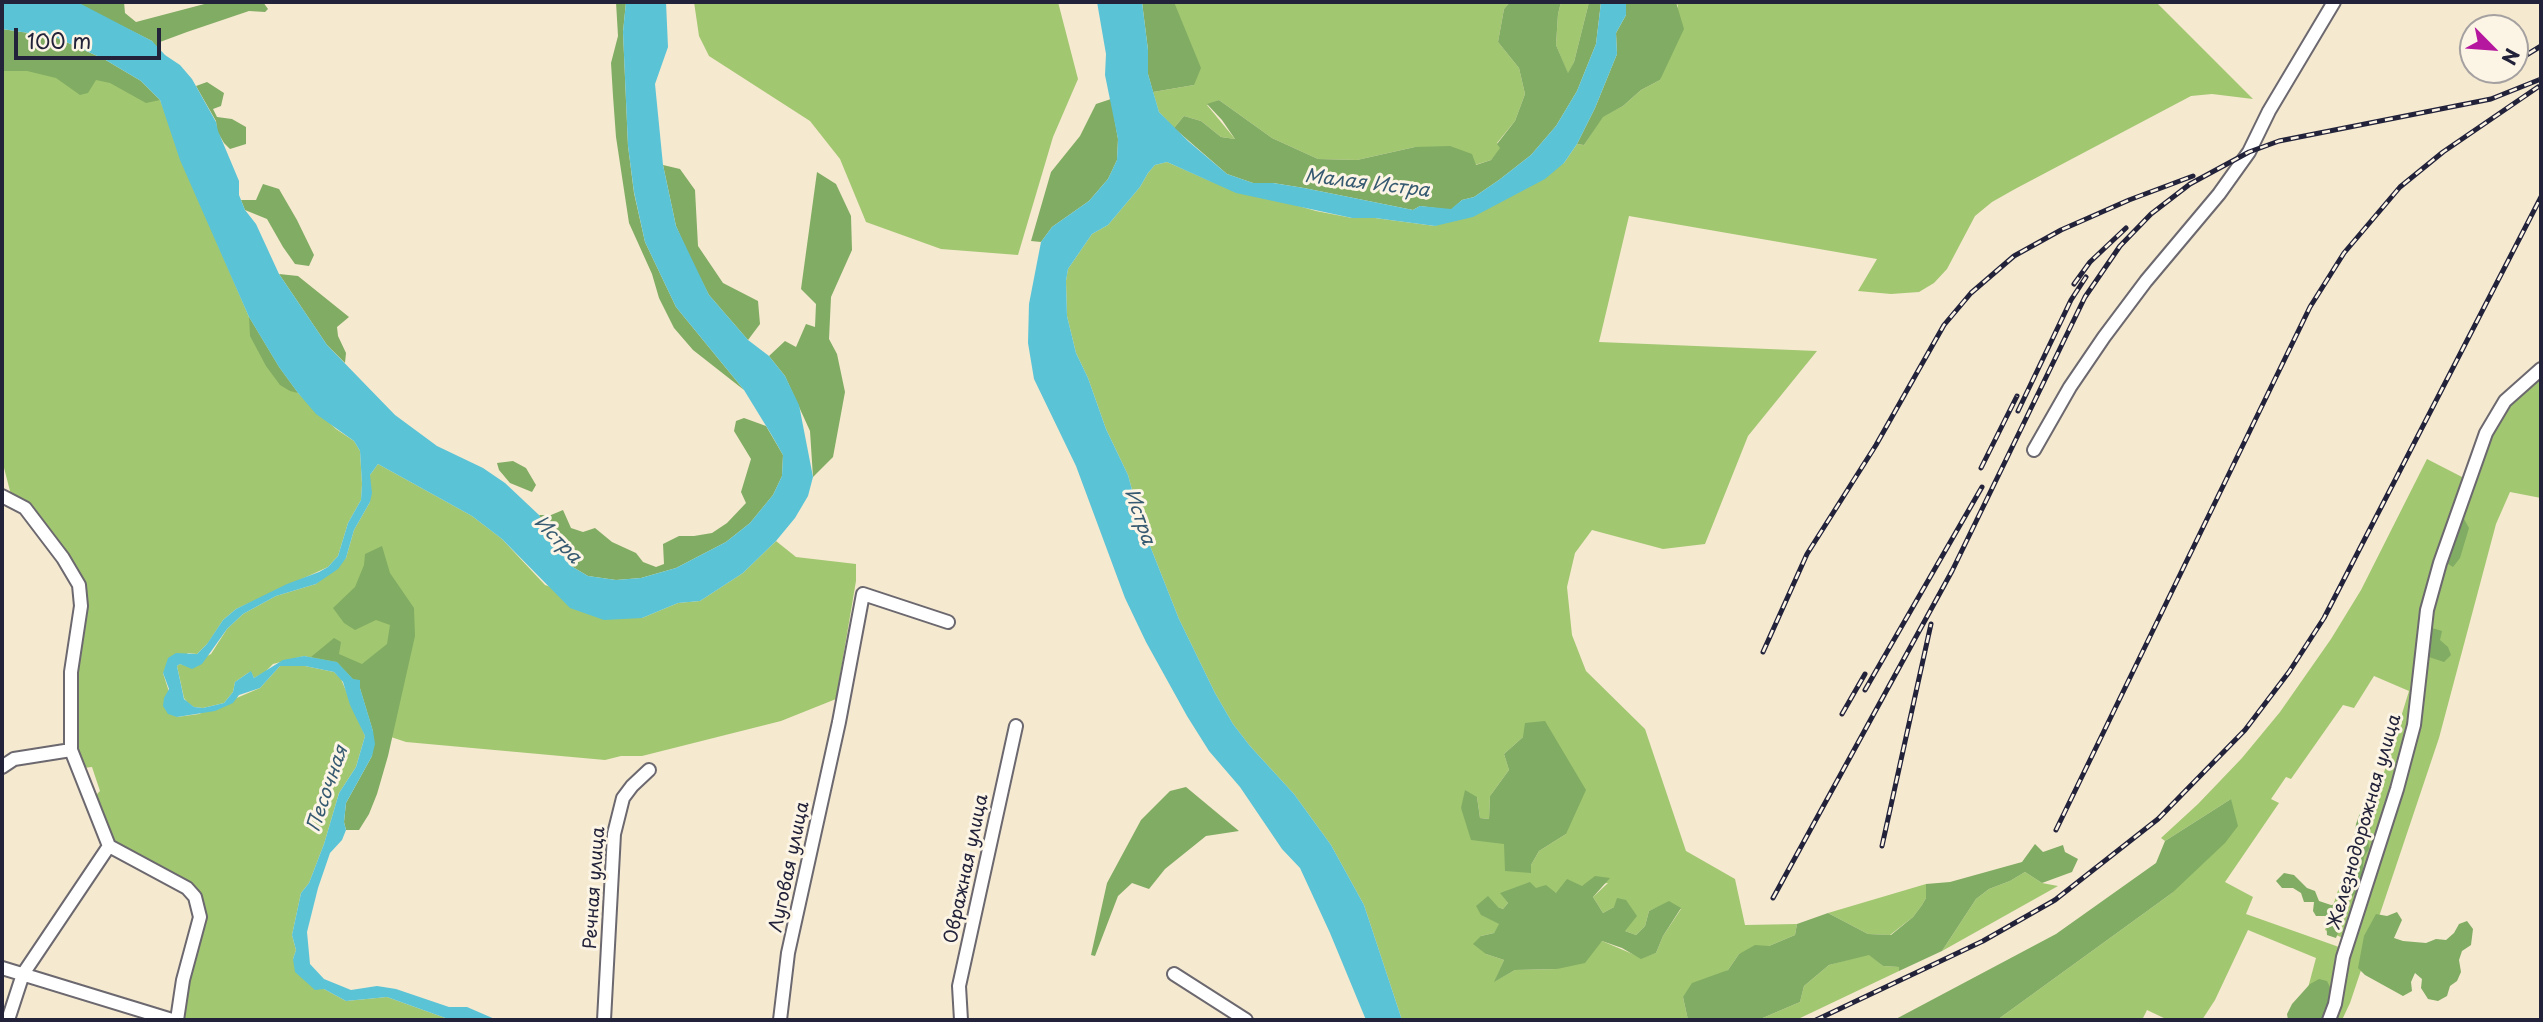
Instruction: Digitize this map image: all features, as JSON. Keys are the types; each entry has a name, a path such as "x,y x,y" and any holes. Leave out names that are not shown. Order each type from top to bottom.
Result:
{"street":[{"path":"2034,450 2070,387 2104,337 2146,281 2219,194 2249,152 2263,122 2334,2"},
{"name":"Железнодорожная улица","path":"2329,1020 2335,1004 2343,957 2397,789 2414,725 2427,610 2444,550 2486,433 2505,401 2541,369"},
{"path":"2,496 26,508 79,584 81,606 71,672 71,751 109,846 187,888 195,897 200,917 175,1020 2,968"},
{"name":"Луговая улица","path":"780,1020 789,953 839,722 863,594 948,622"},
{"name":"Овражная улица","path":"961,1020 958,986 1016,726"},
{"path":"2,767 14,759 71,751"},
{"name":"Речная улица","path":"604,1020 614,834 623,798 649,770"},
{"path":"8,1020 23,974 109,846"},
{"path":"1174,974 1246,1020"}],"green space":[{"path":"74,2 124,2 125,13 136,22 212,2 263,2 268,9 265,12 249,11 187,32 160,42 157,48 152,41"},
{"path":"616,2 626,2 623,32 628,146 634,193 645,242 676,307 744,390 693,350 674,328 629,223 616,137 611,63 618,36"},
{"path":"694,2 1058,2 1078,79 1053,137 1018,255 941,249 866,222 840,159 810,121 709,56 699,36"},
{"path":"1142,2 1174,2 1201,68 1194,85 1153,92 1148,74"},
{"path":"1174,2 1510,2 1504,9 1498,42 1519,68 1525,94 1515,121 1497,143 1501,148 1491,160 1475,165 1415,147 1357,160 1318,159 1272,138 1219,100 1207,105 1235,139 1221,137 1201,121 1184,116 1174,128 1159,112 1153,92 1194,85"},
{"path":"1510,2 1561,2 1556,45 1568,73 1574,62 1589,2 1601,2 1596,44 1577,91 1556,126 1531,155 1499,180 1474,197 1462,200 1451,210 1420,206 1413,210 1304,188 1253,183 1227,174 1174,128 1184,116 1201,121 1221,137 1235,139 1207,104 1219,100 1272,138 1318,159 1357,160 1415,147 1450,146 1472,154 1476,165 1491,160 1500,148 1497,144 1515,121 1525,94 1519,68 1498,42 1504,9"},
{"path":"1561,2 1589,2 1574,62 1568,74 1556,45"},
{"path":"1626,2 1676,2 1684,29 1660,80 1603,117 1584,145 1577,144 1617,54 1616,33 1626,15"},
{"path":"1676,2 2156,2 2253,99 2212,94 2191,96 1992,202 1975,216 1947,269 1934,283 1919,292 1891,294 1858,291 1877,259 1629,216 1599,342 1817,351 1748,436 1705,544 1663,549 1592,530 1575,553 1567,587 1572,635 1586,671 1645,729 1686,851 1735,879 1745,925 1797,924 1795,935 1739,954 1728,970 1683,997 1688,1020 1402,1020 1364,905 1331,845 1294,794 1233,724 1179,619 1141,523 1128,475 1106,429 1076,353 1067,316 1068,269 1092,234 1108,225 1155,165 1167,162 1210,181 1316,211 1352,218 1375,218 1435,226 1564,163 1577,144 1584,145 1602,117 1660,80 1678,6","holes":["1523,737 1566,834 1539,851 1531,865 1505,870 1505,844 1461,808 1477,797 1480,818 1489,819 1490,796 1509,770 1504,754","1608,883 1593,897 1603,913 1614,907 1625,931 1636,935 1645,926 1649,911 1658,907 1681,909 1663,936 1656,953 1642,958 1602,941 1557,969 1515,970 1495,981 1504,960 1486,954 1481,936 1494,933 1500,924 1482,915 1498,907 1503,909 1508,903 1501,893 1536,888 1556,893"]},
{"path":"2,29 160,100 249,317 298,393 336,429 354,441 360,451 361,500 348,523 338,556 328,567 236,609 223,620 197,654 188,653 163,673 177,717 199,714 260,688 280,666 305,666 334,672 341,679 365,736 356,767 339,793 309,883 301,893 292,935 296,950 293,959 324,989 346,1001 387,997 451,1020 180,1018 204,907 201,896 111,840 94,797 100,791 92,767 83,768 76,749 74,671 87,599 85,585 52,533 18,497 11,495 2,460"},
{"path":"2,29 55,37 104,59 141,81 160,100 146,103 110,83 96,80 88,93 80,95 56,78 27,71 2,71"},
{"path":"207,82 224,93 221,106 213,109 217,117 232,119 246,127 246,144 230,149 224,143 217,131 216,121 196,86"},
{"path":"1111,99 1118,139 1117,160 1108,179 1089,201 1052,227 1041,242 1031,241 1051,172 1080,136 1096,104"},
{"path":"663,165 680,169 695,190 698,246 723,283 758,301 760,324 748,340 709,295 691,260 676,226"},
{"path":"817,172 836,184 851,216 852,250 831,297 829,339 837,354 845,392 833,457 813,477 810,431 785,376 769,356 785,341 796,347 806,324 815,327 816,304 801,289"},
{"path":"263,184 279,189 297,220 314,255 309,266 295,264 267,219 245,210 241,200 256,200"},
{"path":"279,274 298,276 349,317 337,327 346,353 345,363 327,345"},
{"path":"249,317 298,393 280,385 266,366 250,336"},
{"path":"2541,377 2541,498 2510,492 2496,524 2439,738 2350,1003 2342,1020 2334,1020 2350,947 2400,789 2429,612 2487,437 2507,408"},
{"path":"744,418 766,426 783,455 782,476 773,495 750,523 726,542 676,568 641,578 616,580 588,576 571,566 539,515 551,515 563,510 571,528 583,532 595,528 612,542 636,553 643,562 656,567 664,564 663,544 679,536 712,533 727,523 746,503 741,492 751,459 734,431 736,421"},
{"path":"2427,459 2464,478 2427,584 2409,725 2393,787 2343,938 2325,930 2350,854 2377,795 2409,691 2374,676 2354,708 2343,705 2291,779 2286,777 2271,799 2279,803 2225,882 2253,897 2246,914 2339,947 2332,1002 2305,999 2316,958 2248,930 2215,1000 2202,1020 2168,1020 2147,1010 2142,1020 1997,1020 2172,893 2231,799 2165,841 2161,838 2242,758 2280,712 2331,639 2361,590"},
{"path":"513,461 526,468 536,485 532,492 510,483 499,470 497,463"},
{"path":"378,464 472,516 502,539 545,585 642,618 678,603 700,601 743,573 776,541 796,557 856,564 856,581 836,699 781,721 642,756 621,756 605,760 406,742 373,731 360,688 325,661 304,656 273,664 254,678 251,672 248,673 235,682 233,692 224,703 203,708 188,703 184,698 177,666 187,666 211,654 227,629 243,614 276,596 316,584 346,558 354,530 370,502 370,475"},
{"path":"2464,519 2469,528 2460,558 2453,567 2445,562 2453,547 2455,528"},
{"path":"382,546 390,573 414,608 415,636 377,794 359,830 346,830 346,803 372,756 373,731 360,681 353,679 337,662 311,657 334,638 341,642 339,654 362,664 387,644 390,625 376,620 355,630 344,623 333,608 355,587 364,565 365,554"},
{"path":"2432,628 2442,631 2440,640 2448,647 2451,655 2444,662 2426,656 2426,637"},
{"path":"1545,721 1586,790 1566,834 1539,851 1531,865 1531,873 1505,871 1504,844 1471,840 1461,808 1465,790 1477,797 1480,818 1489,819 1490,796 1509,770 1504,754 1523,737 1525,723"},
{"path":"1186,787 1239,831 1206,836 1165,869 1149,889 1132,883 1118,896 1095,956 1091,955 1107,883 1141,820 1170,791"},
{"path":"2368,791 2378,791 2379,801 2368,838 2369,849 2364,857 2361,887 2352,897 2341,892 2353,850 2356,824"},
{"path":"2231,799 2238,826 2225,843 2172,893 1997,1020 1894,1020 2056,934 2156,863 2165,841"},
{"path":"2035,844 2043,852 2063,845 2065,852 2078,859 2072,872 2042,883 2025,872 1989,889 1976,899 1942,951 1899,971 1899,967 1883,966 1869,955 1829,965 1804,986 1800,1002 1758,1020 1688,1020 1683,997 1692,983 1728,970 1739,954 1755,945 1769,946 1795,935 1797,924 1828,913 1868,934 1891,935 1913,917 1922,905 1926,898 1926,884 1950,882 2022,862"},
{"path":"2025,872 2042,883 2058,886 1942,951 1976,899 1989,889"},
{"path":"2284,873 2294,875 2307,888 2315,891 2319,901 2331,905 2350,903 2336,938 2327,935 2326,916 2316,916 2313,911 2314,902 2304,902 2301,893 2293,888 2282,888 2276,881"},
{"path":"1595,876 1610,878 1593,897 1603,913 1614,907 1617,898 1626,900 1637,916 1625,931 1636,935 1645,926 1649,911 1669,901 1681,908 1663,936 1656,953 1641,959 1602,941 1585,963 1557,969 1515,970 1494,982 1504,960 1486,954 1473,944 1481,936 1494,933 1499,924 1481,915 1476,906 1488,896 1503,909 1508,903 1500,893 1530,882 1536,888 1546,885 1556,893 1567,879 1582,886"},
{"path":"1926,884 1926,898 1922,905 1913,917 1890,935 1868,934 1828,913"},
{"path":"2397,912 2402,920 2394,938 2403,941 2426,943 2436,939 2446,940 2459,924 2467,921 2473,929 2471,945 2462,951 2459,960 2461,972 2457,981 2450,986 2447,996 2438,1001 2428,999 2421,988 2422,979 2415,973 2411,982 2412,991 2403,996 2365,975 2358,968 2364,936 2376,914 2387,916"},
{"path":"1869,954 1883,966 1900,967 1899,971 1796,1020 1758,1020 1800,1002 1804,986 1829,965"},
{"path":"2319,979 2327,981 2332,991 2327,1020 2288,1020 2287,1014 2292,1004 2310,984"}],"water":[{"path":"2,2 81,4 152,41 165,55 180,65 192,79 216,122 239,181 239,195 245,210 256,224 279,274 327,345 395,415 437,446 483,468 505,483 539,515 571,566 588,576 616,580 641,578 676,568 726,542 750,523 773,495 782,476 783,455 771,434 744,390 676,307 645,242 634,192 628,146 623,32 626,2 666,2 668,47 655,84 663,165 676,226 709,295 748,340 769,356 785,376 799,405 813,477 808,496 795,518 743,573 700,601 678,603 642,618 604,620 570,608 502,539 472,516 378,464 370,475 370,502 354,530 346,558 338,569 316,584 276,596 243,614 227,629 202,664 192,669 180,664 177,666 184,699 194,707 203,708 224,703 233,692 235,682 251,671 254,678 283,660 304,656 337,662 353,679 360,680 375,744 372,756 346,803 346,830 342,840 330,853 318,888 307,932 310,964 324,979 351,990 377,986 396,989 449,1007 467,1007 497,1020 451,1020 387,997 346,1001 324,989 315,990 295,972 293,959 296,950 292,935 301,893 309,883 339,793 356,767 365,736 350,705 343,682 334,672 305,666 280,666 260,688 239,695 233,703 215,711 177,717 168,714 163,706 169,689 163,673 168,658 176,653 197,654 223,620 236,609 319,572 338,556 348,523 361,500 360,451 354,441 316,414 298,393 249,317 180,160 160,100 141,81 104,59 55,37 2,29"},
{"name":"Истра","path":"1097,2 1142,2 1148,74 1159,112 1227,174 1253,183 1304,188 1413,210 1420,206 1451,209 1462,200 1474,197 1531,155 1556,126 1577,91 1596,44 1601,2 1626,2 1626,15 1616,33 1617,54 1595,108 1564,163 1545,179 1473,217 1435,226 1375,218 1352,218 1236,193 1167,162 1155,165 1108,225 1092,234 1068,269 1067,316 1076,353 1106,429 1128,475 1141,523 1179,619 1233,724 1294,794 1331,845 1364,905 1402,1020 1366,1020 1300,868 1282,849 1240,787 1209,751 1187,716 1125,598 1076,466 1034,379 1028,343 1029,304 1041,242 1052,227 1089,201 1108,179 1117,160 1118,139 1105,75 1106,54"}],"railway":[{"path":"2529,53 2541,46"},
{"path":"1773,898 1952,571 2085,297 2120,246 2151,214 2190,184 2249,152 2279,141 2491,99 2541,79"},
{"path":"2056,830 2310,307 2344,253 2400,187 2443,152 2538,87"},
{"path":"1763,652 1807,554 1876,445 1944,325 1971,293 2014,256 2061,230 2193,176"},
{"path":"1816,1020 1983,941 2055,900 2158,819 2245,730 2289,672 2324,618 2541,197"},
{"path":"2074,284 2090,262 2126,228"},
{"path":"2018,411 2071,300 2086,277"},
{"path":"1981,468 2017,396"},
{"path":"1865,690 1982,487"},
{"path":"1882,846 1931,624"},
{"path":"1842,714 1865,674"}],"water label":[{"name":"Малая Истра","path":"1367,184"},
{"name":"Песочная","path":"328,789"}]}
